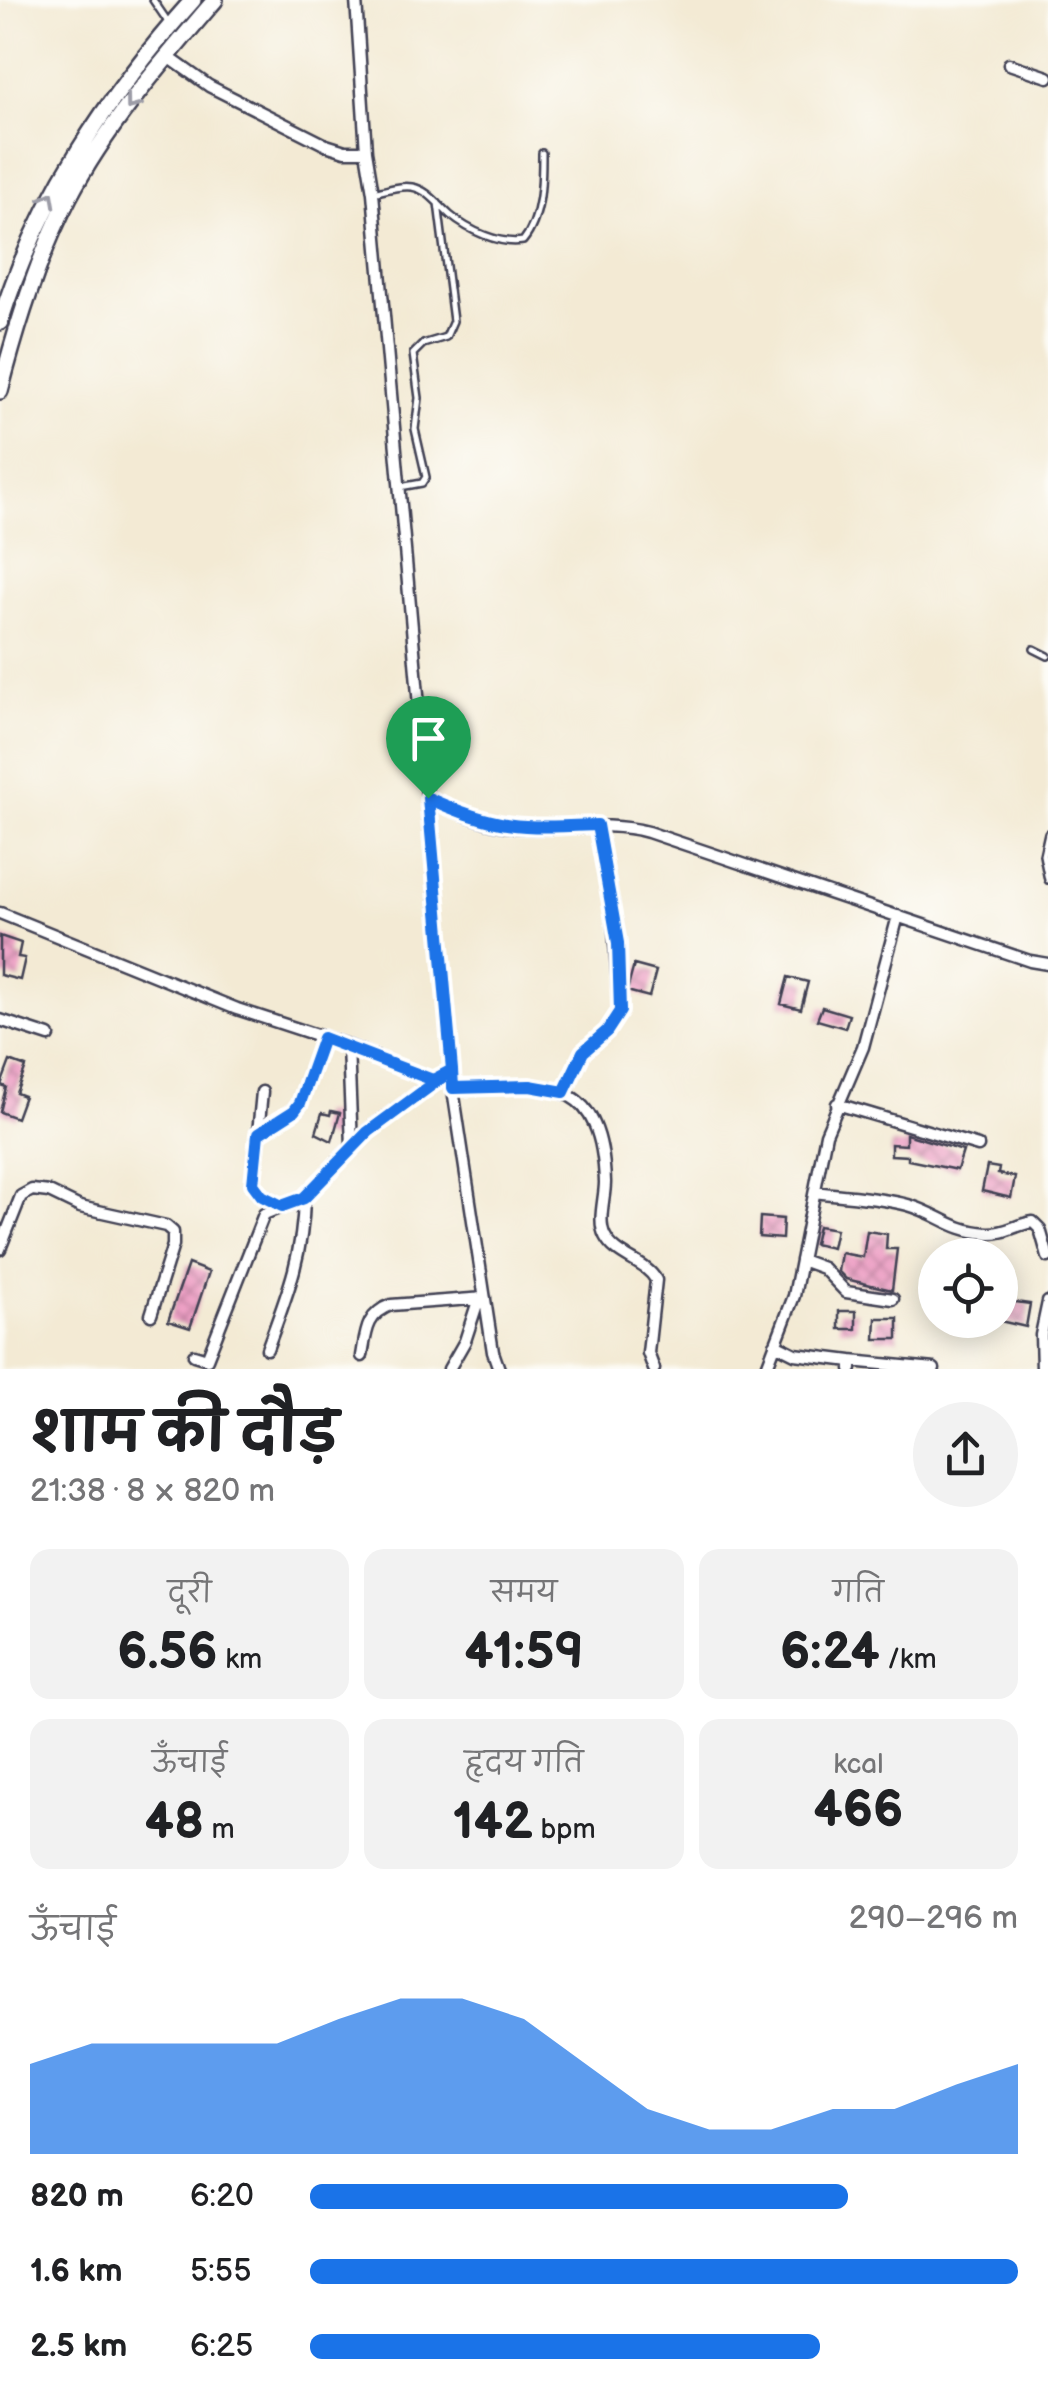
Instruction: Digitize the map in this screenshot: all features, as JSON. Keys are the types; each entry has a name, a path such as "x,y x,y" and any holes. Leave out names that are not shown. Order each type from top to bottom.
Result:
{"highway":[{"path":"0,322 34,228 64,170 125,80 193,0"},
{"path":"0,391 32,286 70,195 104,140 215,0"}],"street":[{"path":"356,0 366,151 373,193 453,1088 482,1298 499,1369"},
{"path":"167,56 208,86 326,145 344,151 366,151"},
{"path":"1009,64 1048,77"},
{"path":"428,798 474,819 514,828 623,825 1048,964"},
{"path":"564,1092 583,1052 607,1031 620,1011 618,943 597,825"},
{"path":"0,913 237,1009 348,1046 433,1080"},
{"path":"766,1369 794,1296 826,1134 864,1047 898,916"},
{"path":"0,1020 49,1036"},
{"path":"258,1134 300,1103 323,1038"},
{"path":"348,1046 352,1146"},
{"path":"194,1355 207,1360 264,1214 304,1198 352,1146 433,1080 452,1070"},
{"path":"453,1088 530,1086 564,1092 589,1111 600,1136 604,1161 605,1236 629,1261 655,1276 648,1353 654,1369"},
{"path":"262,1092 253,1184 262,1196 282,1206"},
{"path":"838,1104 978,1146"},
{"path":"0,1249 20,1196 32,1190 166,1226 173,1232 173,1245 150,1315"},
{"path":"815,1192 904,1204 925,1210 956,1228 976,1232 1001,1233 1033,1222 1040,1229 1048,1257"},
{"path":"267,1348 298,1262 304,1233 304,1198"},
{"path":"802,1260 823,1268 846,1292 893,1299"},
{"path":"362,1356 367,1326 380,1309 391,1304 482,1298"},
{"path":"449,1369 482,1298"},
{"path":"1042,1369 1042,1335 1048,1302"},
{"path":"775,1344 795,1354 851,1365 934,1369"}],"lane":[{"path":"153,0 170,25"},
{"path":"373,193 414,187 473,230 494,238 522,241 540,197 542,153"},
{"path":"400,487 426,478 415,429 419,398 413,354 423,344 446,337 453,321 438,204"},
{"path":"1034,649 1048,656"},
{"path":"1048,833 1043,855 1048,880"}],"building":[{"path":"0,936 21,943 18,957 25,958 20,980 0,975"},
{"path":"634,965 656,971 649,997 627,991"},
{"path":"788,977 808,982 801,1009 781,1004"},
{"path":"822,1007 849,1015 845,1028 817,1020"},
{"path":"10,1061 26,1067 16,1093 24,1096 16,1118 0,1112 6,1087 1,1085"},
{"path":"331,1111 340,1113 332,1141 316,1133 322,1113 330,1115"},
{"path":"906,1134 963,1151 957,1170 891,1155 891,1144 906,1145"},
{"path":"987,1166 999,1168 998,1174 1015,1177 1011,1198 982,1191"},
{"path":"760,1217 783,1219 782,1239 759,1237"},
{"path":"818,1226 836,1229 832,1248 814,1244"},
{"path":"867,1231 887,1234 886,1249 897,1249 892,1290 846,1279 838,1271 841,1253 863,1257"},
{"path":"188,1264 209,1272 190,1328 168,1321"},
{"path":"1018,1302 1030,1304 1026,1327 1018,1325"},
{"path":"839,1311 856,1311 856,1329 839,1329"},
{"path":"876,1318 898,1318 898,1339 875,1339"}],"route":[{"path":"428,798 452,1070 433,1080 368,1132 304,1198 282,1206 262,1196 253,1184 258,1134 300,1103 323,1038 433,1080 452,1070 453,1088 530,1086 564,1092 575,1063 607,1031 620,1011 618,943 597,825 514,828 474,819 428,798"}]}
